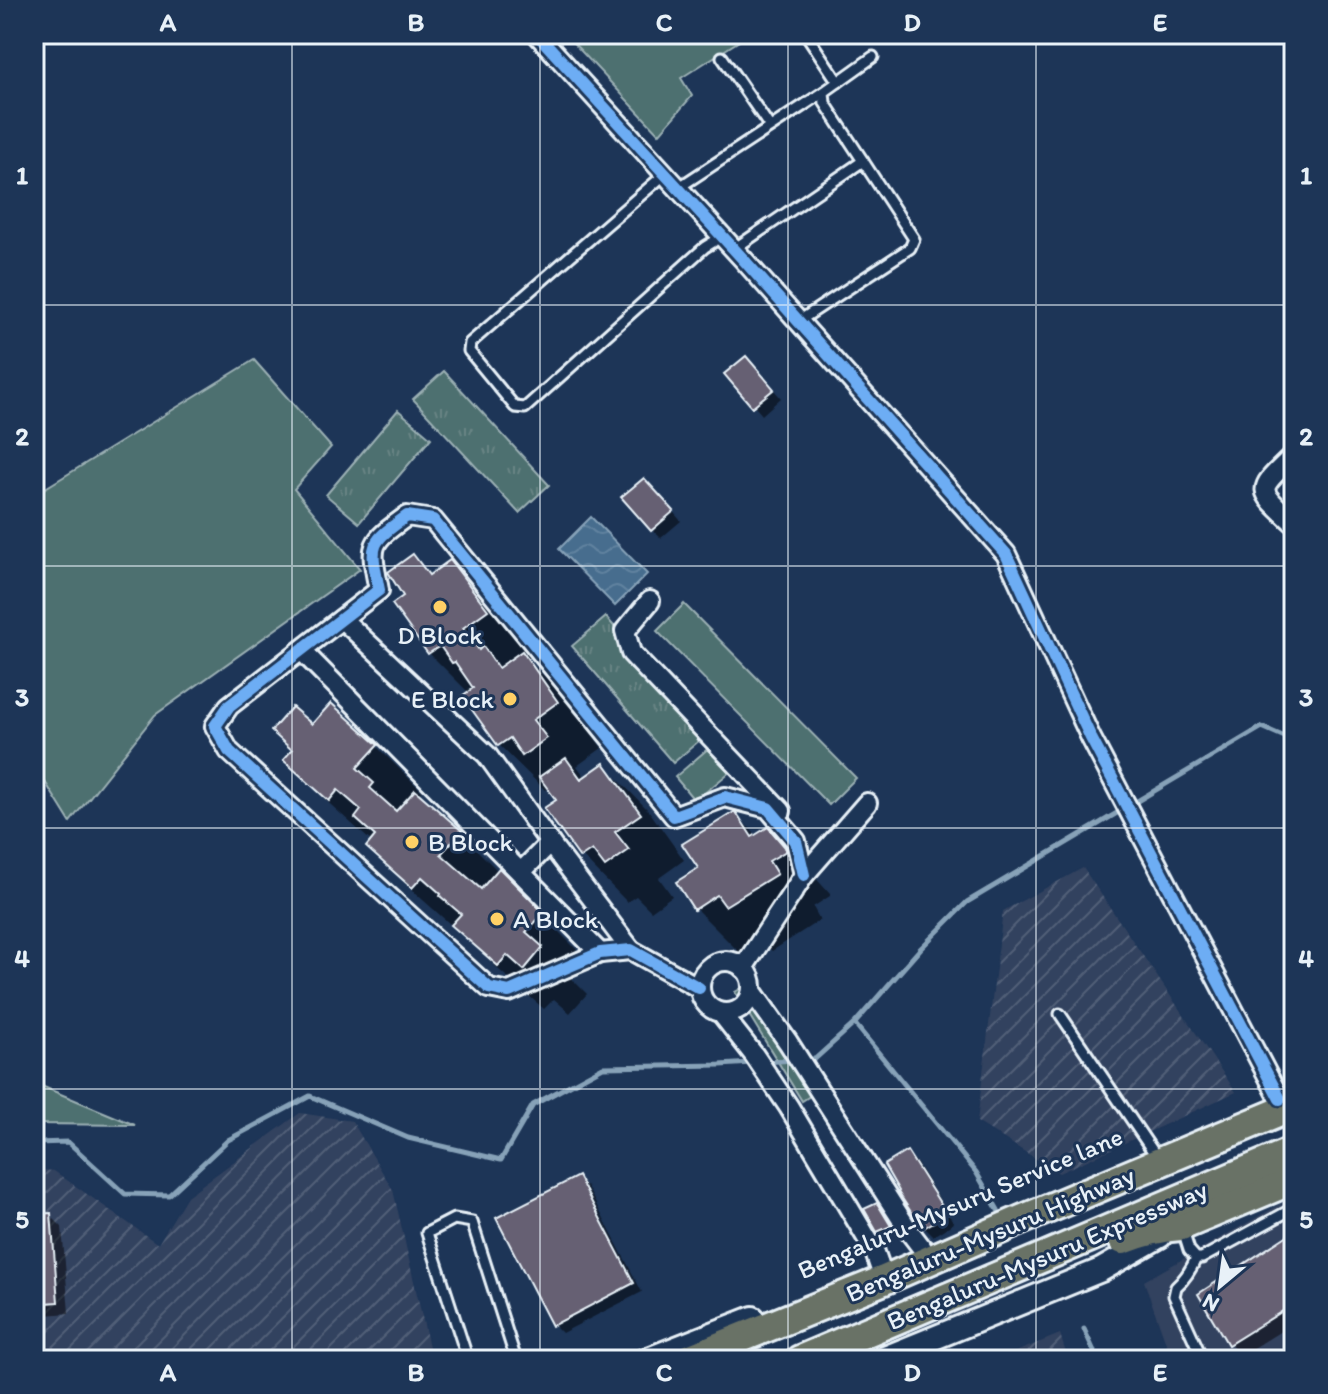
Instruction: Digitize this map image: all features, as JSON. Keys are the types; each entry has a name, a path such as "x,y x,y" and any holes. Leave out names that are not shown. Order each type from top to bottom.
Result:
{"highway":[{"name":"Bengaluru-Mysuru Highway","path":"686,1360 884,1280 1290,1104"},
{"path":"721,1360 1290,1104"},
{"name":"Bengaluru-Mysuru Expressway","path":"800,1360 1294,1151"},
{"name":"Bengaluru-Mysuru Expressway","path":"842,1360 1135,1235 1175,1226 1293,1189"}],"street":[{"path":"537,34 728,242 1006,554 1138,829 1290,1104"},
{"path":"1294,455 1266,482 1264,490 1268,499 1294,523"},
{"path":"631,950 600,953 509,992 489,988 229,751 215,726 229,706 379,590 372,554 379,536 407,516 433,520 674,816 725,797 768,808 796,841 804,875"},
{"path":"650,601 625,631 631,653 801,832 796,841"},
{"path":"342,619 487,755 631,950 699,988"},
{"path":"302,651 600,953"},
{"path":"743,968 804,875 867,803"},
{"path":"521,872 550,843"},
{"path":"880,1267 874,1250 789,1107 721,1013 701,997 700,979 711,966 728,961 736,963 749,974 752,991 922,1248"},
{"path":"721,1013 729,1014 744,1006 752,991"},
{"name":"Bengaluru-Mysuru Service lane","path":"646,1360 859,1277 1154,1153 1290,1104"},
{"path":"800,1124 830,1108"},
{"name":"Bengaluru-Mysuru Expressway","path":"880,1360 1101,1270 1175,1226"}],"lane":[{"path":"806,34 838,82"},
{"path":"722,57 770,127"},
{"path":"678,188 873,57"},
{"path":"799,321 910,248 914,239 825,103 824,92"},
{"path":"665,174 470,343 469,351 515,407 525,408 705,247 728,242 863,161"},
{"path":"1060,1014 1154,1153"},
{"path":"1175,1226 1189,1250 1196,1258 1202,1258 1210,1255 1293,1189"},
{"path":"468,1360 427,1233 454,1219 472,1222 516,1360"},
{"path":"1196,1258 1185,1279 1176,1287 1174,1296 1203,1360"}],"shaded area":[{"path":"1083,868 1236,1092 1059,1173 977,1122 1003,911"},
{"path":"300,1113 352,1121 393,1190 432,1360 34,1360 34,1169 54,1171 158,1244 187,1196"},
{"path":"1294,1199 1294,1360 1172,1360 1144,1281"},
{"path":"1060,1334 1068,1360 996,1360"}],"green space":[{"path":"565,34 750,34 681,78 692,96 659,134"},
{"path":"254,360 331,447 294,489 360,569 155,715 70,822 34,764 34,495"},
{"path":"444,371 549,485 519,513 413,399"},
{"path":"398,410 431,438 359,523 326,495"},
{"path":"684,604 856,778 829,805 657,631"},
{"path":"606,617 707,734 673,763 572,646"},
{"path":"710,747 731,771 695,801 675,777"},
{"path":"745,986 813,1094 802,1101 735,992"},
{"path":"34,1083 135,1125 34,1124"}],"water":[{"path":"591,517 647,574 615,606 559,549"}],"building":[{"path":"746,356 774,389 752,407 724,374"},
{"path":"644,478 674,511 651,531 621,497"},
{"path":"413,554 429,575 450,560 488,610 463,628 479,650 483,646 498,668 522,651 558,702 533,720 547,738 522,756 510,738 498,746 462,696 473,688 455,662 452,663 440,646 428,654 392,604 403,596 388,572"},
{"path":"331,703 378,745 357,768 374,783 370,788 396,811 415,790 462,831 441,854 481,889 499,868 544,913 526,932 543,947 524,970 507,955 498,966 451,925 461,914 441,894 422,877 412,888 366,847 375,836 355,818 361,810 338,790 329,801 283,760 292,750 271,731 292,707 312,724"},
{"path":"566,758 581,779 604,763 641,814 615,832 629,850 605,867 592,850 580,858 544,808 556,800 539,777"},
{"path":"734,812 752,837 768,827 785,847 786,851 769,861 777,874 725,906 717,895 694,910 676,882 698,868 682,844"},
{"path":"907,1151 947,1214 922,1229 884,1165"},
{"path":"578,1176 634,1283 552,1326 496,1218"},
{"path":"877,1203 891,1226 877,1232 864,1209"},
{"path":"51,1213 58,1302 34,1304 34,1214"},
{"path":"1294,1231 1294,1304 1228,1345 1198,1294"}],"waterway":[{"path":"806,1059 815,1059 855,1023 921,948 967,902 1262,727 1294,741"},
{"path":"855,1024 976,1172 998,1210"},
{"path":"766,1062 792,1060"},
{"path":"34,1143 68,1142 125,1194 169,1195 228,1140 310,1096 408,1138 501,1160 533,1105 603,1067 752,1063"},
{"path":"1084,1329 1098,1360"}],"cycle path":[{"path":"537,34 1006,554 1091,738 1280,1099"},
{"path":"699,988 631,950 600,953 509,992 489,988 229,751 215,726 229,706 379,590 374,554 375,546 385,533 407,516 433,520 674,816 725,797 768,808 796,841 804,875"}],"place":[{"name":"D Block","path":"440,607"},
{"name":"E Block","path":"510,699"},
{"name":"B Block","path":"412,842"},
{"name":"A Block","path":"497,919"}]}
